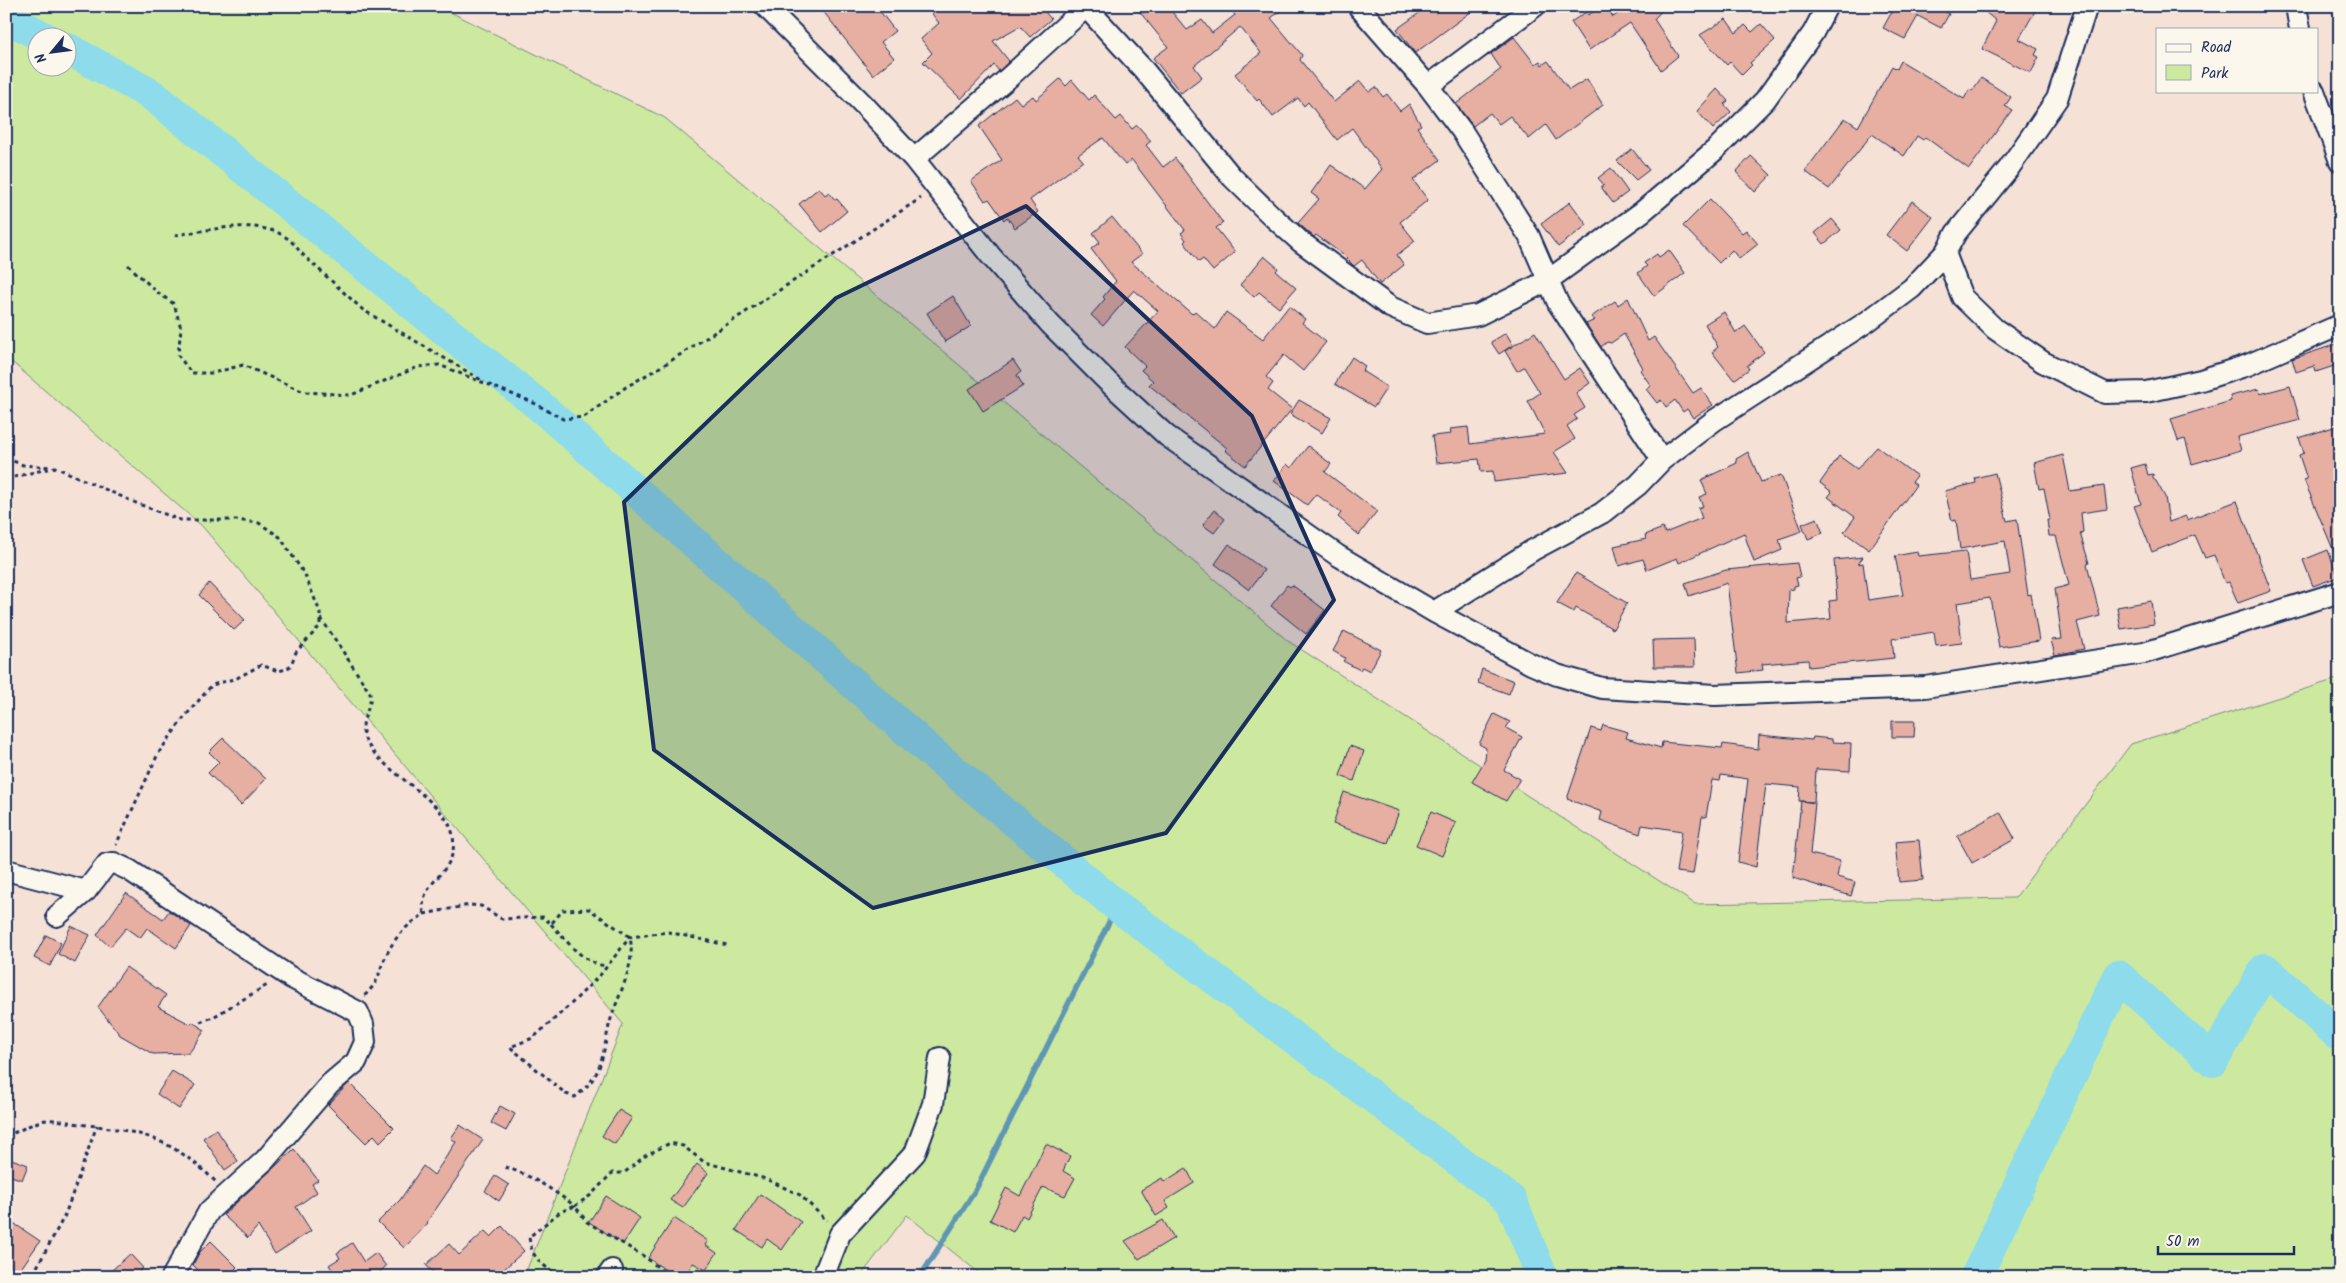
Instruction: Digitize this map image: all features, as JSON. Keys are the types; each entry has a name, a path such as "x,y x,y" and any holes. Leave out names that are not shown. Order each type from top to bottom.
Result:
{"street":[{"path":"765,6 865,106 914,159 990,255 1050,324 1107,381 1167,436 1337,555 1434,612 1531,664 1575,681 1602,688 1715,695 1925,687 2144,653 2340,592"},
{"path":"1358,6 1428,86 1462,131 1514,209 1529,236 1558,303 1662,460"},
{"path":"1428,86 1535,6"},
{"path":"914,159 1006,80 1086,7 1143,69 1232,177 1301,242 1390,307 1427,323 1478,315 1547,281 1642,212 1715,150 1765,100 1814,33 1827,6"},
{"path":"1434,612 1533,550 1602,513 1638,485 1662,460 1715,420 1868,321 1912,288 1945,253 1956,234 2009,168 2057,99 2087,6"},
{"path":"2296,6 2300,28"},
{"path":"2314,92 2340,161"},
{"path":"1945,253 1962,297 1995,329 2043,362 2105,393 2146,392 2201,380 2248,365 2340,325"},
{"path":"57,916 86,891 108,864 114,863 129,870 192,914 284,971 290,977 358,1012 363,1024 365,1042 356,1062 330,1084 265,1160 209,1211 172,1277"},
{"path":"6,870 86,891"},
{"path":"823,1277 840,1234 915,1153 933,1104 940,1058"}],"path":[{"path":"128,265 156,292 174,304 181,328 178,355 191,373 213,373 243,365 304,392 351,395 418,367 439,365 532,402 563,419 584,417 626,387 672,360 937,188"},
{"path":"174,235 242,227 266,228 279,233 292,240 300,252 363,310 493,386"},
{"path":"6,458 23,464 55,468 136,504 180,520 237,520 259,523 280,537 305,575 320,617 370,693 371,699 362,728 366,741 384,764 406,780 430,802 445,819 453,835 450,864 427,890 422,903 424,914"},
{"path":"6,479 55,468"},
{"path":"108,864 158,754 182,720 212,685 237,678 261,665 281,671 291,666 296,652 320,626 320,617"},
{"path":"351,1008 380,976 384,959 403,928 424,914 470,905 481,906 502,919 542,918 551,924 583,958 594,965 606,966"},
{"path":"551,924 563,910 589,908 630,937 668,932 727,945"},
{"path":"630,937 632,947 629,968 610,1021 595,1076 575,1097 566,1094 510,1047 533,1038 570,1004 630,937"},
{"path":"200,1022 213,1017 264,988 284,971"},
{"path":"6,1136 39,1121 56,1120 121,1128 165,1142 196,1162 228,1194"},
{"path":"37,1267 65,1215 97,1125"},
{"path":"560,1277 537,1260 531,1251 529,1237 560,1212 591,1195 612,1173 624,1173 645,1156 670,1143 683,1146 704,1162 766,1180 800,1195 840,1234"},
{"path":"506,1167 519,1171 551,1188 574,1206 587,1222 645,1257 670,1277"}],"highlighted area":[{"path":"1026,206 1252,416 1334,600 1166,833 873,908 654,750 624,502 836,298"}],"green space":[{"path":"6,6 438,6 665,118 1288,641 1695,904 2015,898 2131,744 2340,678 2340,1277 984,1277 907,1215 860,1277 524,1277 623,1024 202,526 6,357"}],"building":[{"path":"819,6 876,6 895,31 881,42 894,58 873,75"},
{"path":"926,6 1040,6 1051,19 1030,37 1020,26 993,41 1009,61 999,71 994,65 961,99 923,62 932,53 921,39 939,23"},
{"path":"1135,6 1167,6 1187,30 1202,20 1212,33 1235,15 1228,6 1287,6 1271,18 1302,55 1300,60 1334,102 1360,81 1369,92 1376,87 1383,97 1387,94 1400,111 1409,104 1421,125 1417,127 1440,160 1413,180 1428,200 1400,222 1415,241 1397,255 1404,265 1380,284 1362,260 1354,266 1342,254 1316,235 1314,237 1298,223 1319,199 1311,193 1331,165 1365,189 1382,169 1352,128 1337,140 1308,102 1304,106 1298,98 1273,117 1235,74 1261,53 1240,27 1194,66 1202,77 1181,93 1153,58 1168,47"},
{"path":"1429,6 1479,6 1415,53 1397,29"},
{"path":"1602,6 1606,6 1613,17 1629,6 1666,6 1654,19 1678,56 1661,70 1630,23 1589,50 1571,22 1586,12 1588,15"},
{"path":"1895,6 1934,6 1949,14 1941,28 1918,16 1905,39 1883,28"},
{"path":"1978,6 2038,6 2019,39 2038,49 2035,55 2039,57 2031,73 1982,49 1996,21"},
{"path":"1726,19 1736,33 1745,25 1752,32 1761,24 1775,40 1750,63 1752,65 1742,75 1730,62 1727,65 1700,35"},
{"path":"1514,37 1535,64 1540,61 1542,65 1548,61 1569,90 1587,79 1603,105 1556,140 1546,125 1529,139 1510,116 1499,124 1490,113 1473,126 1456,104 1501,69 1491,54"},
{"path":"1901,61 1964,99 1969,90 1972,91 1981,78 2011,97 2005,106 2012,110 1969,169 1925,137 1923,140 1917,136 1904,156 1872,134 1829,189 1805,171 1845,118 1858,127 1892,66 1897,69"},
{"path":"1060,79 1066,86 1072,80 1089,100 1094,95 1116,120 1121,116 1132,129 1137,125 1151,141 1146,145 1163,167 1175,158 1223,223 1216,228 1235,252 1213,271 1203,259 1199,262 1184,242 1186,240 1181,233 1185,230 1132,160 1125,165 1103,138 1078,155 1083,161 1030,200 1038,212 1015,228 1007,217 1004,220 989,199 985,201 971,181 1002,160 979,126 1015,97 1021,104 1033,96 1036,100"},
{"path":"1717,89 1728,101 1724,104 1731,112 1713,129 1697,111"},
{"path":"1632,149 1649,170 1636,180 1617,161"},
{"path":"1751,156 1771,175 1755,192 1736,172"},
{"path":"1611,168 1628,192 1613,203 1601,187 1604,185 1598,178"},
{"path":"819,188 825,195 829,192 847,211 822,232 799,204"},
{"path":"1710,199 1742,233 1746,230 1758,244 1739,259 1732,250 1719,263 1683,226"},
{"path":"1912,201 1933,217 1907,251 1886,235"},
{"path":"1570,202 1587,225 1558,247 1541,224"},
{"path":"1112,217 1142,254 1131,262 1192,314 1195,311 1215,329 1226,312 1263,339 1289,306 1305,319 1302,323 1326,342 1303,371 1284,355 1266,377 1273,383 1268,390 1292,409 1245,466 1225,450 1227,448 1149,385 1153,381 1141,370 1145,366 1125,347 1158,311 1134,290 1103,326 1091,315 1105,299 1103,297 1116,281 1091,249 1100,242 1093,233"},
{"path":"1832,219 1841,230 1824,244 1815,233"},
{"path":"1669,250 1685,273 1654,296 1638,273 1647,266 1644,263 1657,254 1659,257"},
{"path":"1264,256 1278,268 1276,271 1296,288 1279,308 1259,292 1254,297 1240,285"},
{"path":"953,296 971,326 945,342 927,313"},
{"path":"1628,298 1648,341 1654,337 1693,393 1701,388 1713,405 1693,418 1687,409 1683,412 1675,400 1666,407 1661,400 1657,403 1646,389 1651,386 1640,370 1643,368 1624,334 1601,347 1586,324 1595,320 1591,317 1615,301 1618,305"},
{"path":"1724,312 1736,333 1745,326 1764,352 1747,366 1749,369 1734,380 1712,352 1718,347 1705,324"},
{"path":"1535,332 1564,379 1580,368 1590,383 1576,393 1585,408 1574,415 1577,419 1567,426 1575,439 1554,452 1568,473 1494,482 1493,471 1481,472 1479,459 1436,463 1432,436 1451,434 1450,429 1468,427 1470,444 1545,434 1528,401 1540,393 1524,367 1517,371 1505,351"},
{"path":"1506,333 1513,345 1499,354 1491,342"},
{"path":"2340,343 2340,364 2316,372 2314,366 2296,372 2292,359"},
{"path":"1352,357 1365,366 1362,371 1387,387 1374,407 1335,384"},
{"path":"1013,360 1021,372 1017,375 1023,386 983,411 969,389"},
{"path":"2290,386 2300,420 2237,437 2241,450 2192,464 2185,439 2178,441 2171,419 2231,401 2230,396 2259,389 2260,394"},
{"path":"1299,400 1331,418 1322,433 1290,414"},
{"path":"2340,425 2340,566 2304,480 2307,479 2299,455 2304,453 2299,438"},
{"path":"1308,446 1331,464 1325,472 1377,511 1359,535 1338,517 1341,513 1316,494 1307,505 1274,481 1287,464 1291,468"},
{"path":"1877,447 1917,476 1912,482 1916,485 1869,550 1844,532 1855,517 1828,497 1832,492 1820,483 1839,456 1857,469"},
{"path":"1748,452 1761,482 1781,475 1802,531 1779,539 1782,550 1754,562 1744,533 1679,563 1677,558 1647,570 1643,559 1619,566 1614,546 1646,539 1645,535 1663,528 1665,533 1702,518 1698,508 1703,506 1699,497 1707,494 1701,480 1737,463 1736,459"},
{"path":"2063,455 2070,491 2104,486 2107,509 2081,513 2083,532 2080,533 2089,563 2087,564 2100,616 2077,622 2084,649 2055,655 2051,640 2062,639 2055,589 2069,585 2056,536 2049,536 2047,520 2050,520 2044,488 2039,489 2034,463"},
{"path":"2145,464 2148,475 2153,474 2153,479 2165,497 2169,522 2186,516 2187,520 2237,501 2271,591 2238,603 2229,582 2225,583 2214,555 2205,558 2195,535 2152,552 2134,506 2141,504 2131,468"},
{"path":"1995,473 2007,521 2017,519 2028,595 2031,594 2039,641 1999,647 1990,598 1957,603 1962,643 1936,646 1934,632 1892,639 1894,658 1809,667 1808,660 1762,664 1763,670 1738,673 1727,583 1689,596 1685,583 1726,570 1797,563 1800,577 1796,578 1798,585 1794,586 1794,589 1789,590 1788,623 1831,619 1829,601 1837,600 1834,560 1863,557 1858,564 1863,563 1868,600 1903,595 1895,556 1917,552 1918,556 1966,551 1970,580 2010,574 2005,541 1960,549 1956,520 1952,521 1945,491 1976,483 1975,478"},
{"path":"1214,510 1225,519 1214,533 1203,525"},
{"path":"1817,518 1823,533 1808,539 1802,524"},
{"path":"1229,544 1264,570 1249,590 1215,564"},
{"path":"2328,550 2338,577 2313,586 2303,560"},
{"path":"1576,573 1627,603 1613,629 1576,608 1574,612 1557,603"},
{"path":"209,583 245,620 234,630 199,595"},
{"path":"1287,585 1290,587 1292,585 1325,610 1306,634 1271,606"},
{"path":"2151,601 2154,624 2121,629 2117,607"},
{"path":"1344,631 1381,650 1370,671 1362,667 1360,670 1343,661 1345,658 1333,651"},
{"path":"1694,639 1695,667 1654,667 1653,640"},
{"path":"1482,669 1514,681 1509,694 1478,683"},
{"path":"1494,714 1510,722 1506,728 1522,737 1504,770 1520,779 1506,801 1472,782 1485,760 1486,748 1479,744"},
{"path":"1892,721 1915,721 1914,737 1892,737"},
{"path":"1603,725 1628,732 1626,738 1661,748 1662,742 1722,748 1723,744 1758,749 1759,735 1812,740 1813,737 1832,739 1832,742 1851,743 1850,771 1816,769 1814,802 1799,801 1800,787 1766,784 1756,867 1738,862 1748,779 1721,775 1720,781 1712,780 1706,817 1702,817 1693,874 1676,872 1682,831 1642,825 1640,834 1600,820 1602,812 1567,799 1591,728 1601,731"},
{"path":"223,738 266,779 241,805 208,773 219,762 209,752"},
{"path":"1350,746 1364,751 1354,781 1340,776"},
{"path":"1344,792 1399,811 1388,843 1333,824"},
{"path":"1801,801 1815,803 1810,854 1840,861 1837,877 1855,882 1851,896 1793,878"},
{"path":"1431,812 1456,823 1442,856 1416,845"},
{"path":"2000,812 2015,839 1972,863 1957,836"},
{"path":"1919,840 1923,880 1899,882 1895,842"},
{"path":"126,893 163,919 169,911 191,926 176,948 147,928 140,938 126,928 110,947 97,935"},
{"path":"71,926 90,935 75,963 58,954"},
{"path":"46,935 61,943 50,966 34,958"},
{"path":"126,967 166,995 158,1007 205,1030 189,1053 153,1054 120,1035 98,1007"},
{"path":"172,1071 195,1085 179,1109 157,1094"},
{"path":"349,1083 394,1128 380,1142 374,1135 366,1143 328,1105"},
{"path":"500,1106 515,1114 506,1131 491,1123"},
{"path":"619,1110 632,1118 615,1144 602,1136"},
{"path":"460,1125 483,1140 428,1223 404,1248 378,1222 400,1200 423,1166 434,1175 456,1142 451,1138"},
{"path":"216,1129 238,1161 225,1170 203,1138"},
{"path":"1046,1144 1070,1156 1063,1171 1075,1178 1065,1196 1043,1187 1027,1218 1022,1215 1013,1232 990,1220 1006,1188 1020,1196"},
{"path":"294,1149 318,1180 312,1184 317,1192 296,1207 311,1231 275,1254 258,1226 248,1238 223,1215"},
{"path":"6,1157 28,1165 22,1180 6,1174"},
{"path":"697,1164 708,1173 683,1208 670,1200"},
{"path":"1186,1168 1194,1183 1165,1201 1169,1208 1156,1216 1141,1190 1162,1178 1164,1182"},
{"path":"495,1176 509,1185 499,1201 485,1191"},
{"path":"760,1194 801,1222 782,1250 767,1239 762,1247 736,1230"},
{"path":"606,1196 640,1218 623,1244 589,1222"},
{"path":"6,1218 40,1241 15,1277 6,1277"},
{"path":"674,1218 708,1241 705,1245 717,1253 706,1270 693,1263 684,1277 676,1277 648,1258"},
{"path":"1163,1220 1174,1238 1139,1259 1125,1241"},
{"path":"502,1226 524,1251 503,1270 509,1277 437,1277 426,1265 449,1244 459,1255 485,1231 491,1237"},
{"path":"211,1241 237,1267 227,1277 205,1277 193,1265 199,1253"},
{"path":"352,1243 364,1262 376,1253 386,1266 375,1277 337,1277 329,1265 340,1258 337,1253"},
{"path":"130,1254 143,1268 134,1277 104,1277"}],"waterway":[{"path":"6,17 28,29"},
{"path":"78,54 152,95 541,407 930,751 1117,906 1511,1200 1542,1277"},
{"path":"920,1277 976,1189 1117,906"},
{"path":"1976,1277 2118,976 2213,1061 2265,969 2340,1036"}]}
